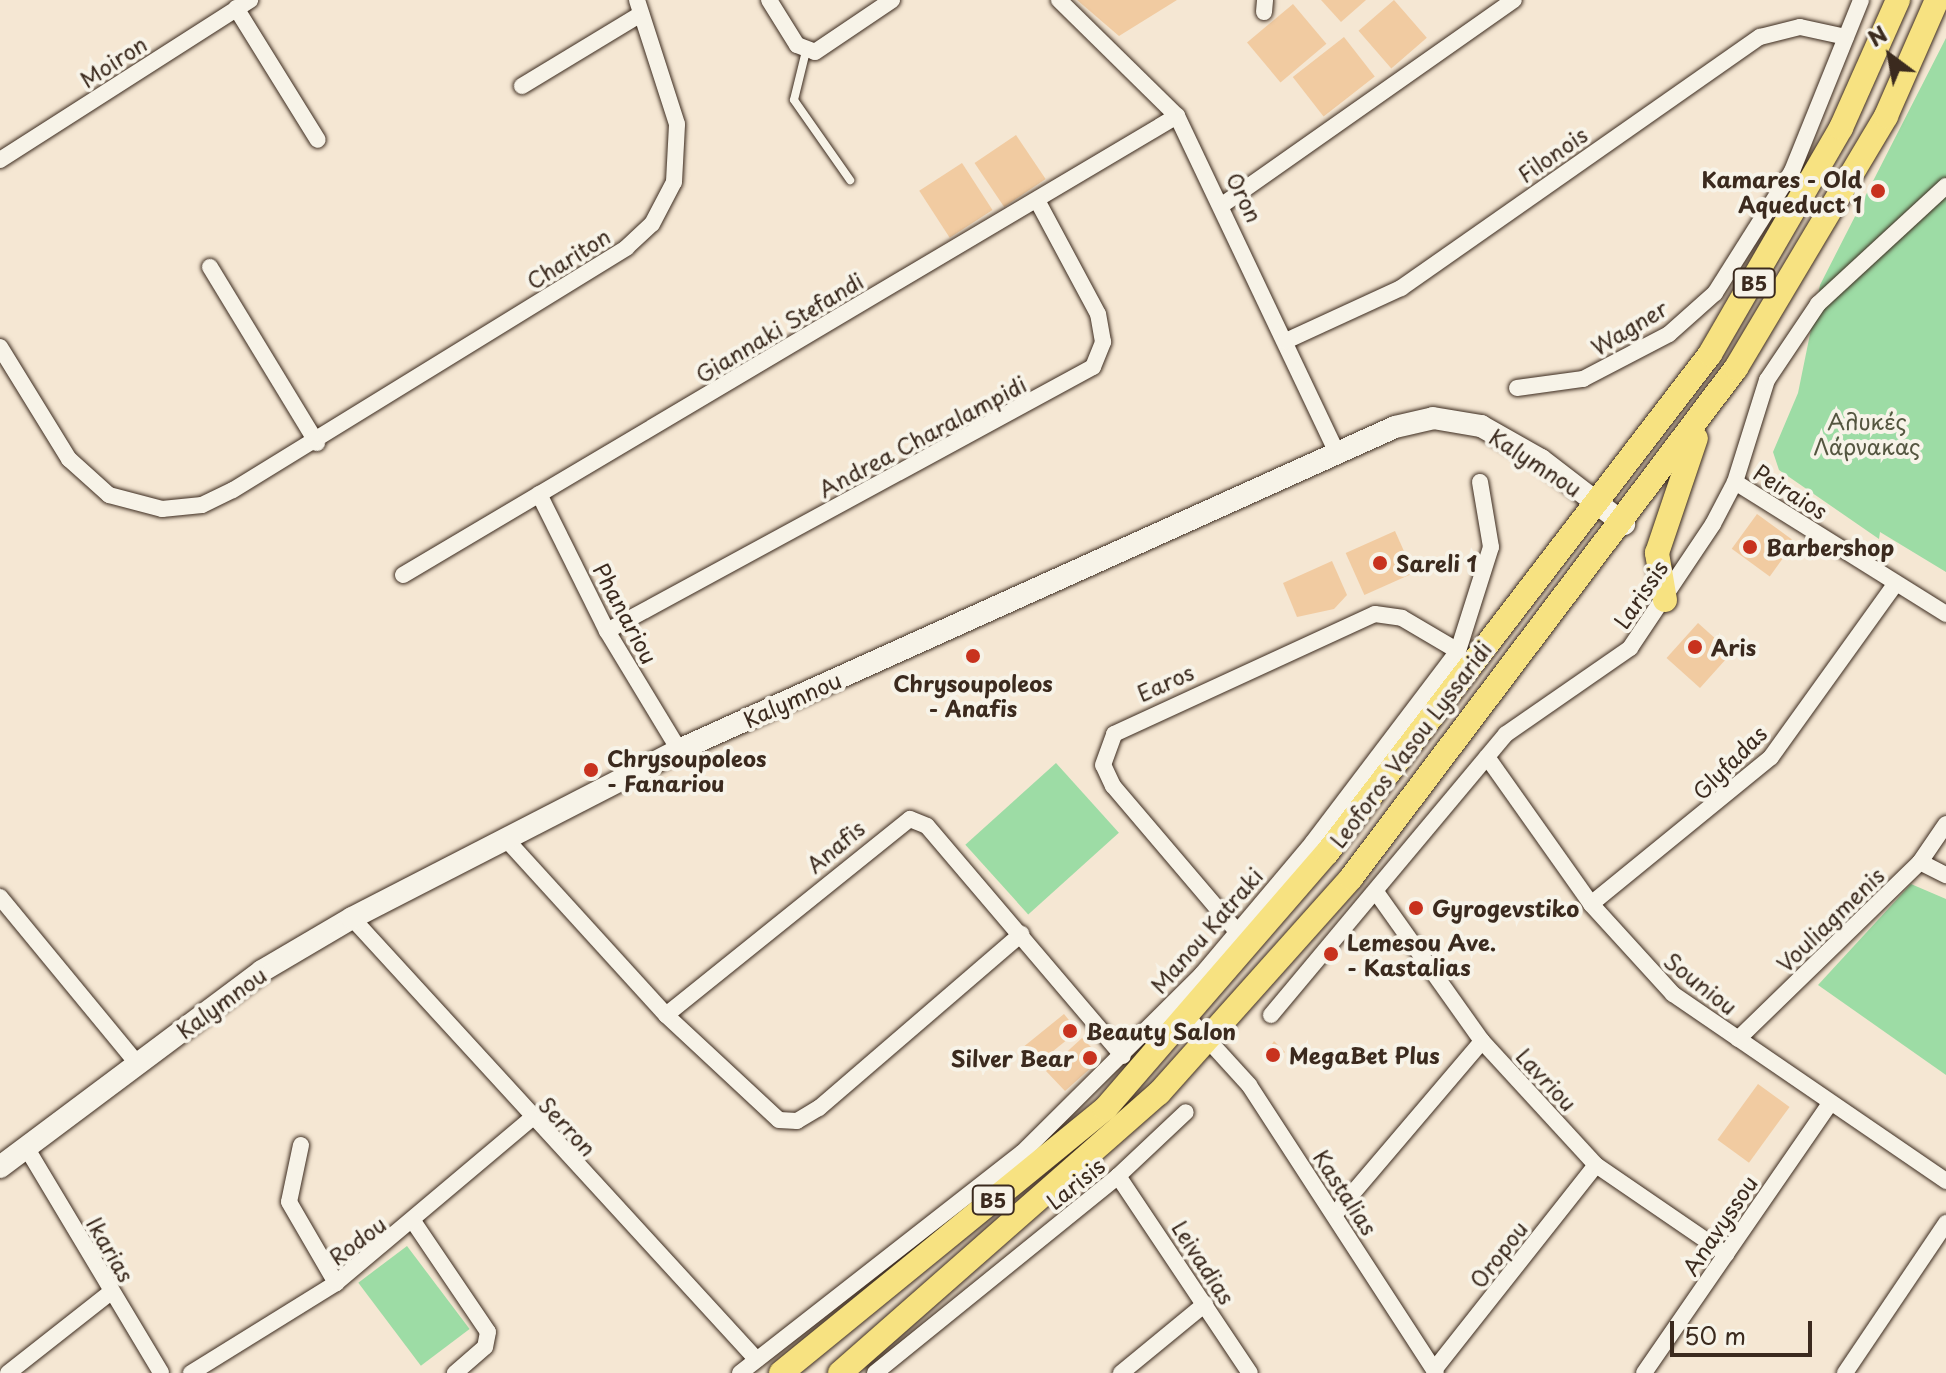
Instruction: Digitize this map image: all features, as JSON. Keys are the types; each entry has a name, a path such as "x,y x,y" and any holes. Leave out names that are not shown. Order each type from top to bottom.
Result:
{"main road":[{"name":"Leoforos Vasou Lyssaridi","path":"781,1373 1105,1109 1189,1019 1598,504 1710,354 1774,250 1880,43 1898,0"},
{"name":"Leoforos Vasou Lyssaridi","path":"840,1373 1093,1156 1211,1041 1351,878 1624,524 1707,409 1816,242 1912,64 1937,0"},
{"path":"1665,600 1657,553 1707,409"}],"street":[{"path":"769,0 806,51 824,48 892,0"},
{"name":"Oron","path":"1059,0 1177,116 1225,203 1336,451"},
{"path":"1225,203 1496,5 1514,0"},
{"name":"Wagner","path":"1517,388 1583,379 1669,334 1715,293 1792,171 1861,0"},
{"path":"243,4 318,140"},
{"name":"Moiron","path":"0,160 243,4"},
{"name":"Chariton","path":"0,347 69,459 127,503 202,505 317,443 626,248 652,224 674,182 677,124 639,7 522,86"},
{"name":"Filonois","path":"1286,341 1401,288 1760,37 1800,27 1846,37"},
{"name":"Giannaki Stefandi","path":"403,575 1177,116"},
{"name":"Larissis","path":"1271,1015 1487,757 1529,714 1630,648 1665,600 1735,482 1767,380 1818,304 1946,186"},
{"name":"Andrea Charalampidi","path":"607,631 1093,367 1103,342 1098,314 1037,200"},
{"path":"210,267 317,443"},
{"name":"Kalymnou","path":"0,1167 262,971 352,918 679,750 1395,427 1457,419 1507,438 1624,524"},
{"name":"Manou Katraki","path":"740,1373 1022,1153 1123,1056 1202,974 1234,928 1313,842 1458,651 1480,600 1491,547 1480,482"},
{"name":"Peiraios","path":"1735,482 1946,614"},
{"name":"Phanariou","path":"539,494 607,631 679,750"},
{"name":"Glyfadas","path":"1591,904 1704,819 1771,757 1896,583"},
{"name":"Earos","path":"1234,928 1113,786 1103,765 1114,734 1375,614 1402,618 1458,651"},
{"name":"Souniou","path":"1487,757 1591,904 1673,994 1946,1181"},
{"name":"Anafis","path":"666,1015 910,819 927,826 1123,1056"},
{"name":"Vouliagmenis","path":"1738,1039 1920,862 1946,824"},
{"path":"505,838 666,1015 761,1111 797,1121 1021,934"},
{"path":"1920,862 1946,875"},
{"name":"Lavriou","path":"1376,892 1482,1041 1596,1165 1726,1254"},
{"path":"0,897 137,1063"},
{"name":"Serron","path":"352,918 531,1119 757,1360"},
{"name":"Kastalias","path":"1189,1019 1211,1041 1335,1214 1435,1372"},
{"path":"1335,1214 1482,1041"},
{"name":"Anavyssou","path":"1644,1373 1830,1103"},
{"name":"Larisis","path":"875,1373 1118,1176 1186,1112"},
{"name":"Rodou","path":"191,1373 336,1283 415,1224 531,1119"},
{"path":"301,1145 289,1202 336,1283"},
{"name":"Ikarias","path":"26,1147 161,1373"},
{"name":"Oropou","path":"1435,1372 1596,1165"},
{"name":"Leivadias","path":"1118,1176 1250,1373"},
{"path":"1845,1373 1946,1223"},
{"path":"415,1224 488,1332 485,1347 455,1373"},
{"path":"8,1373 111,1292"},
{"path":"1121,1373 1205,1304"}],"lane":[{"path":"806,51 794,100 850,180"}],"green space":[{"name":"Αλυκές Λάρνακας","path":"1946,38 1946,572 1880,532 1879,539 1779,470 1773,452 1798,393 1820,285"},
{"path":"1056,763 1119,833 1028,914 965,845"},
{"path":"1911,884 1946,899 1946,1075 1818,985"},
{"path":"407,1246 470,1329 421,1366 358,1283"}],"building":[{"path":"1077,0 1177,0 1119,36"},
{"path":"1321,0 1366,0 1341,22"},
{"path":"1394,0 1427,38 1391,69 1359,31"},
{"path":"1293,4 1326,44 1280,82 1247,43"},
{"path":"1344,37 1375,76 1324,116 1293,77"},
{"path":"1016,135 1046,179 1004,207 975,163"},
{"path":"962,163 992,210 950,238 919,191"},
{"path":"1757,514 1795,542 1770,576 1732,549"},
{"name":"Sareli 1","path":"1395,531 1414,573 1364,595 1346,553"},
{"path":"1332,561 1347,595 1334,609 1297,617 1283,583"},
{"path":"1698,623 1731,653 1700,688 1667,658"},
{"path":"1064,1014 1078,1031 1037,1064 1024,1047"},
{"path":"1082,1038 1094,1050 1092,1067 1065,1091 1046,1071"},
{"name":"MegaBet Plus","path":"1274,1041 1285,1052 1272,1065 1264,1057"},
{"path":"1758,1084 1790,1107 1749,1163 1717,1140"}],"place":[{"name":"Kamares - Old Aqueduct 1","path":"1878,191"},
{"name":"Barbershop","path":"1750,547"},
{"name":"Sareli 1","path":"1380,563"},
{"name":"Aris","path":"1695,647"},
{"name":"Chrysoupoleos - Anafis","path":"973,656"},
{"name":"Chrysoupoleos - Fanariou","path":"591,770"},
{"name":"Gyrogevstiko","path":"1416,908"},
{"name":"Lemesou Ave. - Kastalias","path":"1331,954"},
{"name":"Beauty Salon","path":"1070,1031"},
{"name":"MegaBet Plus","path":"1273,1055"},
{"name":"Silver Bear","path":"1090,1058"}]}
